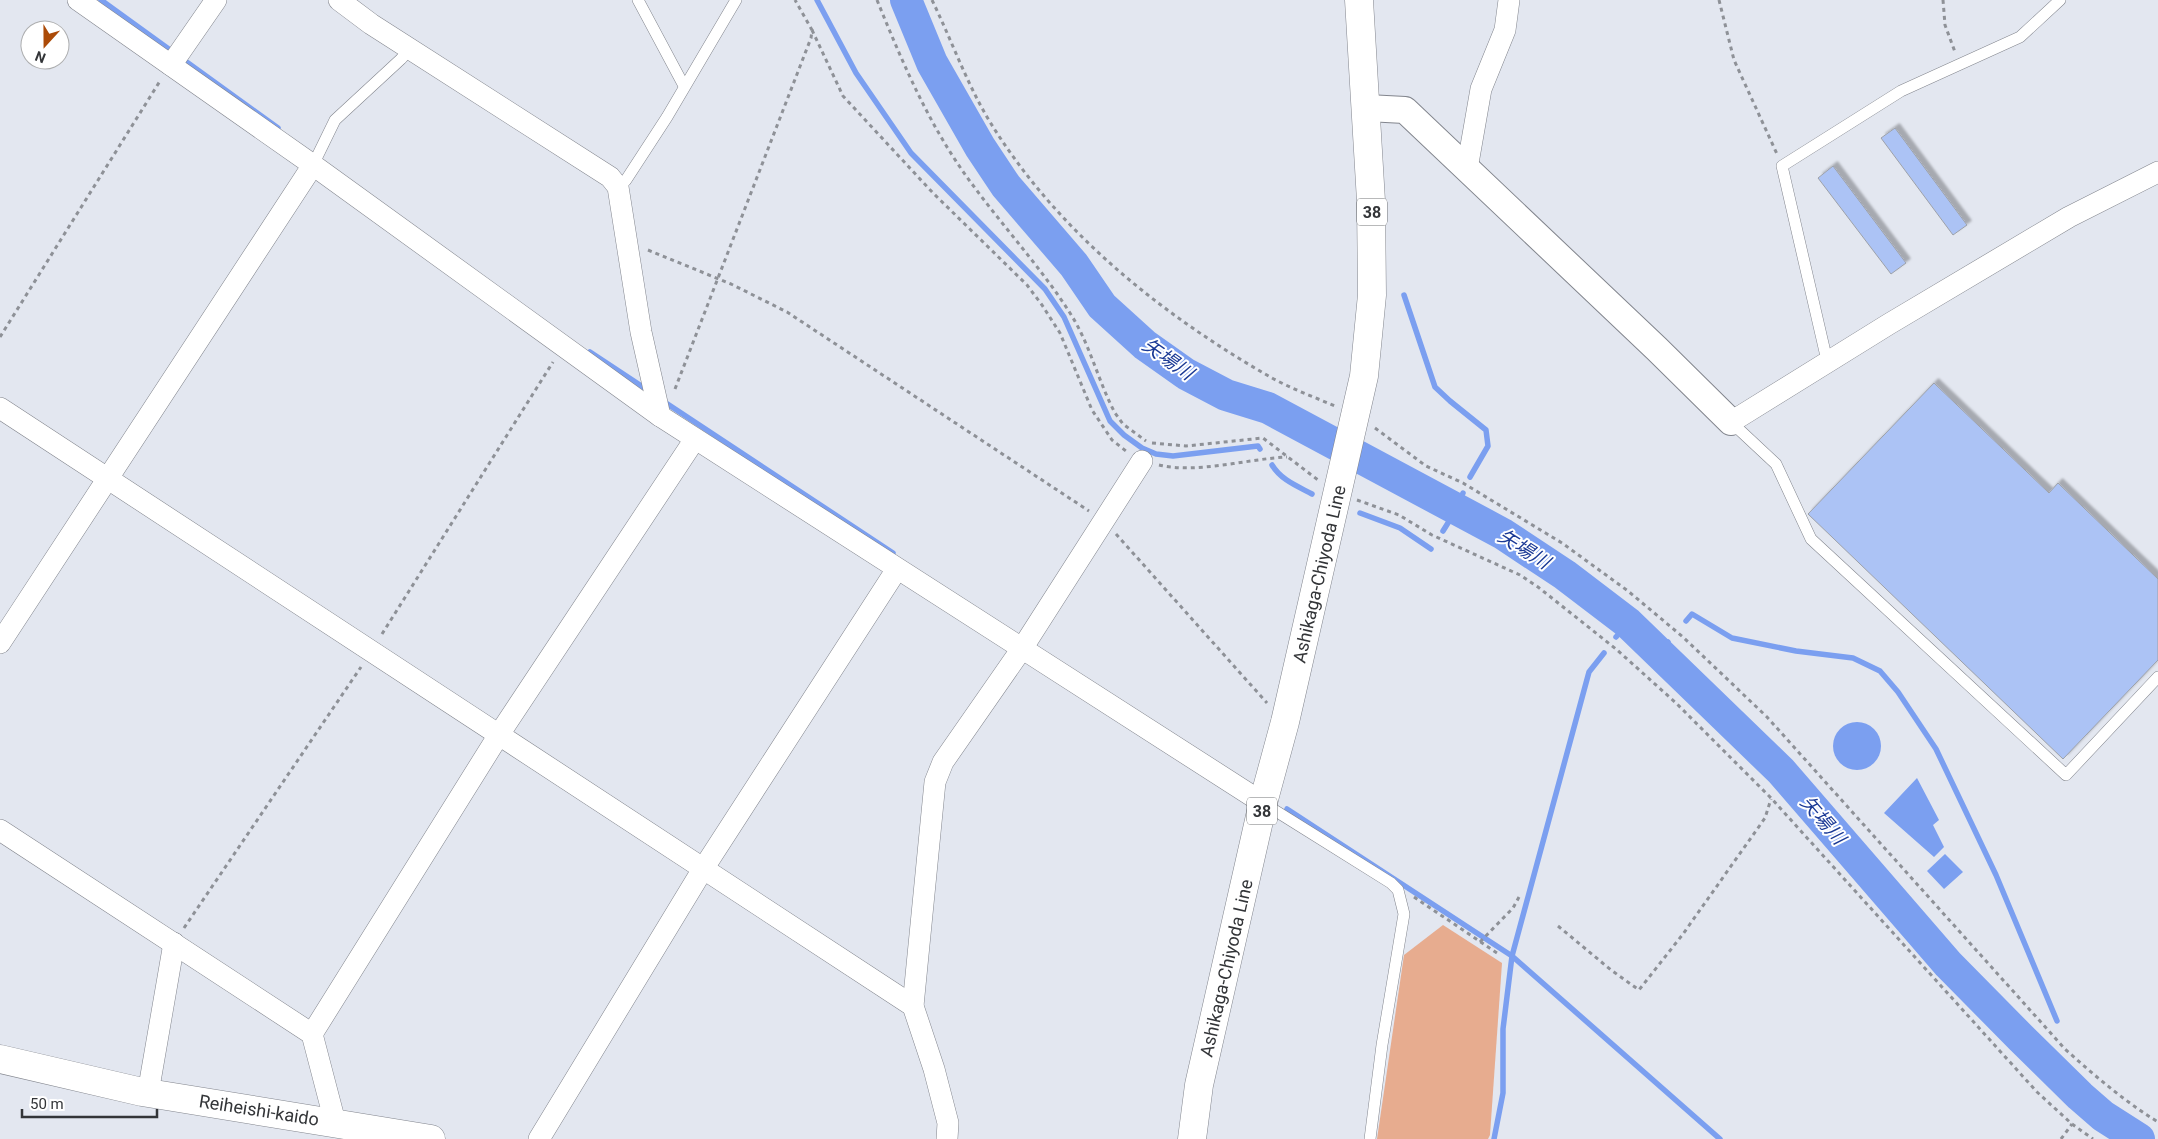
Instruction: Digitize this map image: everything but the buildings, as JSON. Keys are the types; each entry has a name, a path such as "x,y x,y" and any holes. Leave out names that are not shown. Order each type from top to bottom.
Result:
{"main road":[{"name":"Ashikaga-Chiyoda Line","path":"1192,1139 1199,1085 1263,803 1284,722 1364,376 1372,295 1372,201 1359,0"},
{"name":"Reiheishi-kaido","path":"0,1059 148,1092 431,1139"}],"street":[{"path":"78,0 313,165 660,416 1263,803"},
{"path":"171,65 216,0"},
{"path":"339,0 371,24 610,177 618,187 641,332 660,416"},
{"path":"1467,168 1481,89 1505,30 1509,0"},
{"path":"1367,108 1404,110 1467,168 1731,422 2068,217 2158,172"},
{"path":"0,643 313,165"},
{"path":"0,408 363,646 500,733 703,869 913,1006"},
{"path":"312,1034 500,733 695,439"},
{"path":"947,1139 948,1123 934,1069 913,1006 935,782 943,762 1023,648 1142,461"},
{"path":"539,1139 703,869 897,569"},
{"path":"0,830 312,1034 335,1122"},
{"path":"148,1092 174,942"}],"lane":[{"path":"638,0 684,86"},
{"path":"618,187 626,180 667,117 736,0"},
{"path":"1830,361 1825,352 1782,166 1901,91 2020,36 2060,0"},
{"path":"313,165 335,120 401,59 410,48"},
{"path":"1731,422 1776,464 1811,539 2066,775 2158,677"},
{"path":"1263,803 1391,883 1398,890 1404,914 1382,1045 1370,1139"}],"path":[{"path":"795,0 812,30 844,96 933,193 1027,284 1060,333 1092,410 1112,440 1142,461 1165,466 1196,468 1260,458 1287,457"},
{"path":"878,0 930,119 962,171 1054,288 1072,315 1109,402 1123,424 1149,443 1171,446 1263,438 1307,473 1375,508 1399,514 1432,535 1504,566 1538,587 1645,675 1771,798 2037,1092 2072,1124 2093,1139"},
{"path":"932,0 966,79 1011,153 1063,218 1130,280 1206,337 1274,379 1388,435 1426,466 1463,483 1562,543 1628,591 1683,637 1767,717 2065,1049 2104,1084 2136,1109 2158,1122"},
{"path":"1719,0 1734,60 1782,166"},
{"path":"1943,0 1945,25 1960,64"},
{"path":"660,416 673,394 812,30"},
{"path":"0,337 171,65"},
{"path":"626,244 639,246 718,279 788,312 1104,521 1284,722"},
{"path":"1558,926 1611,970 1639,990 1683,934 1765,818 1771,798"},
{"path":"1398,890 1407,892 1500,955"},
{"path":"1480,942 1513,908 1519,897"},
{"path":"2061,1139 2072,1124"}],"shaded area":[{"path":"1443,925 1502,963 1490,1135 1488,1139 1377,1139 1404,955"}],"water":[{"path":"1857,722 1866,724 1874,729 1879,737 1881,746 1879,755 1874,763 1866,768 1857,770 1848,768 1840,763 1835,755 1833,746 1835,737 1840,729 1848,724"},
{"path":"1917,778 1939,820 1933,825 1944,847 1934,857 1884,813"},
{"path":"1945,854 1963,872 1944,889 1927,871"}],"waterway":[{"path":"101,0 278,128"},
{"path":"817,0 856,73 911,153 1045,289 1064,317 1110,421 1124,435 1142,448 1156,454 1173,456 1258,446 1260,449"},
{"name":"矢場川","path":"906,0 932,63 980,147 1006,186 1074,265 1102,306 1145,345 1186,374 1226,395 1268,408 1503,534 1565,575 1628,623 1781,771 1948,964 2021,1038 2103,1116 2139,1139"},
{"path":"1404,295 1435,387 1486,430 1488,446 1470,477"},
{"path":"590,352 649,391"},
{"path":"663,401 893,553"},
{"path":"1272,465 1285,479 1312,494"},
{"path":"1443,531 1456,510 1463,493"},
{"path":"1360,513 1400,528 1431,549"},
{"path":"1686,621 1692,614 1732,638 1796,651 1853,658 1880,671 1898,692 1936,749 1996,875 2057,1021"},
{"path":"1616,637 1628,623"},
{"path":"1659,652 1668,642"},
{"path":"1494,1139 1503,1093 1503,1029 1512,956 1589,672 1604,653"},
{"path":"1287,809 1512,956 1720,1139"}]}
